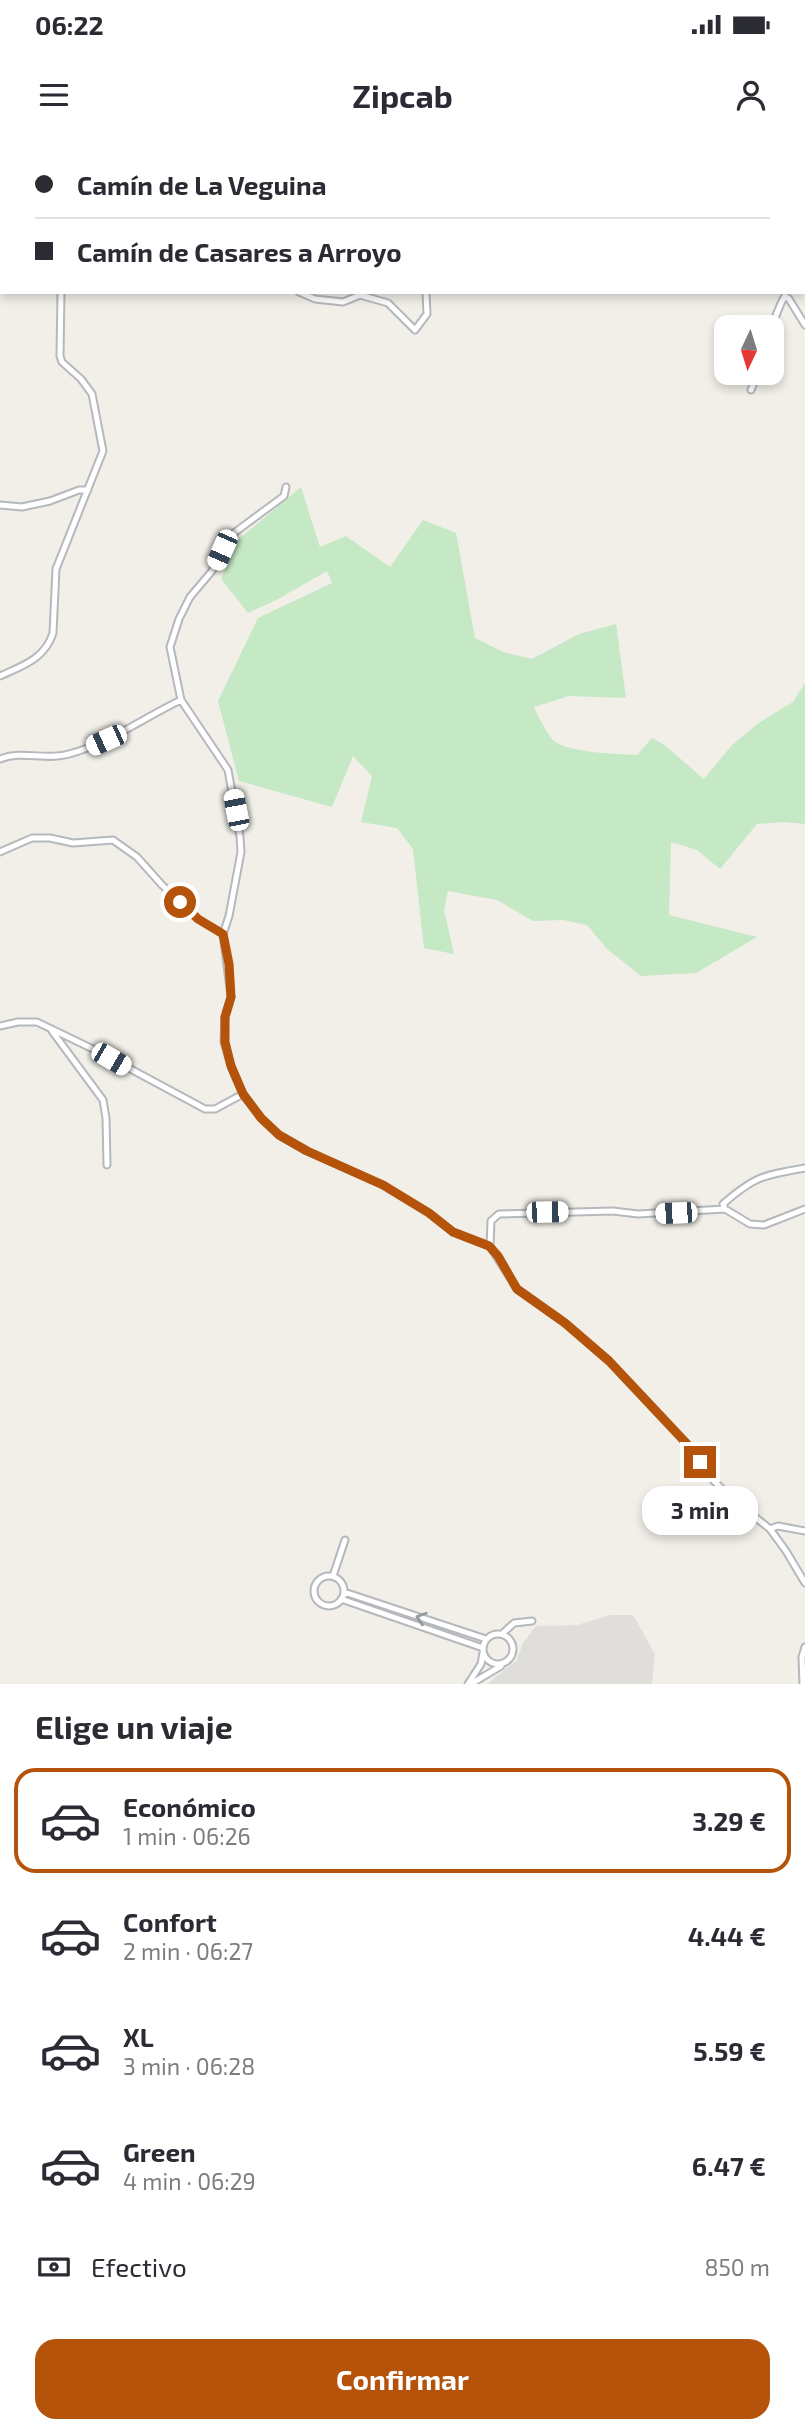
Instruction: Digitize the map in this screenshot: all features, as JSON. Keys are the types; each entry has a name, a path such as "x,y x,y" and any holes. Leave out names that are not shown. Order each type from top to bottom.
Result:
{"street":[{"path":"0,676 40,656 50,642 53,633 56,569 103,451 92,394 81,379 62,362 61,294"},
{"path":"304,294 315,299 343,302 360,295 387,303 415,330 427,314 426,294"},
{"path":"778,315 785,296 805,325"},
{"path":"751,390 753,385"},
{"path":"286,487 284,496 233,533 212,572 190,597 170,647 181,700 228,770 236,810 241,852 223,934 229,964 231,997 225,1017 225,1042 231,1066 243,1094 261,1118 279,1135 307,1151 383,1185 429,1213 453,1232 489,1246 517,1289 565,1323 609,1361 688,1445 712,1479 770,1529 805,1583"},
{"path":"0,505 22,507 88,489"},
{"path":"0,759 11,754 39,758 86,749 126,732 159,710 181,700"},
{"path":"0,852 32,838 50,838 74,843 113,839 136,857 162,886 198,919 223,934"},
{"path":"0,1026 19,1022 37,1023 205,1109 215,1109 243,1094"},
{"path":"51,1029 103,1100 107,1165"},
{"path":"725,1209 723,1204 743,1186 767,1174 805,1168"},
{"path":"489,1246 491,1221 499,1214 613,1211 638,1214 725,1209 750,1224 764,1225 805,1209"},
{"path":"770,1529 788,1526 805,1531"},
{"path":"333,1576 345,1540"},
{"path":"328,1575 341,1581 344,1592 341,1600 334,1605 324,1605 319,1603 313,1589 318,1579 328,1575"},
{"path":"344,1592 486,1639"},
{"path":"341,1600 483,1650 489,1662 505,1664"},
{"path":"469,1684 481,1664 486,1639 502,1634 514,1623 532,1621"},
{"path":"469,1684 511,1658 514,1649 510,1640 502,1634"},
{"path":"803,1684 802,1657 805,1647"}],"shaded area":[{"path":"610,1615 633,1615 655,1654 652,1684 487,1684 517,1660 523,1643 536,1626 577,1625"}],"green space":[{"path":"301,487 320,547 346,536 390,567 423,520 456,533 475,638 503,652 532,659 579,634 616,624 626,698 569,696 534,707 549,735 561,745 594,752 637,755 652,738 704,779 733,744 760,722 793,702 805,683 805,824 757,824 720,869 697,850 671,842 669,915 757,937 696,973 641,976 607,949 587,925 563,920 533,921 497,900 448,891 444,910 454,954 424,948 413,849 397,828 361,822 372,776 353,756 332,807 239,781 218,701 258,618 332,583 327,571 248,613 221,579 238,540"}],"route":[{"path":"180,902 198,919 223,934 229,964 231,997 225,1017 225,1042 231,1066 243,1094 261,1118 279,1135 307,1151 383,1185 429,1213 453,1232 489,1246 517,1289 565,1323 609,1361 688,1445 700,1462"}]}
